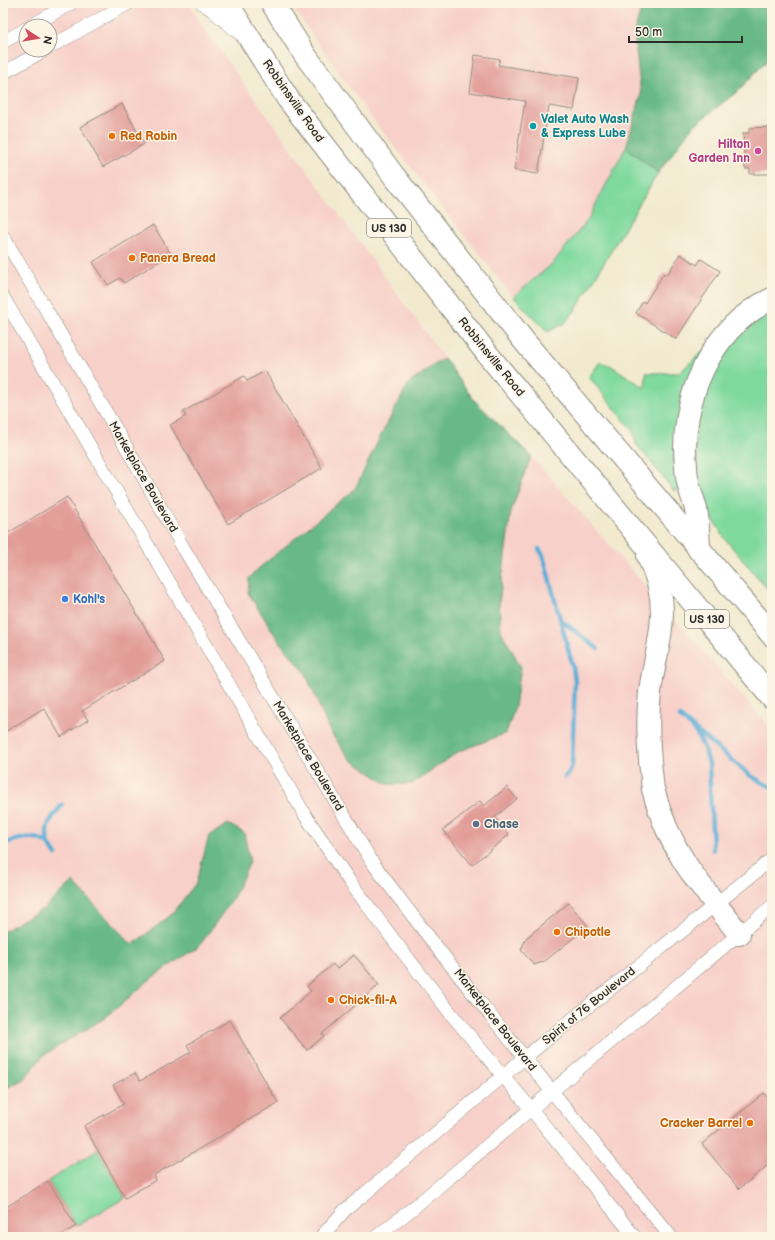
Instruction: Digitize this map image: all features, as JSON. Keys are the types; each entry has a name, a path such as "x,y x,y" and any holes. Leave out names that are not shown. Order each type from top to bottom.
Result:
{"highway":[{"name":"Robbinsville Road","path":"227,3 288,99 484,349 772,698"},
{"name":"US 130","path":"272,3 305,55 394,176 524,341 772,635"},
{"path":"700,550 696,510 686,466 685,438 687,417 693,396 701,374 710,356 731,328 747,314 764,302 772,299"},
{"path":"642,540 659,587 662,603 661,628 649,709 649,747 653,788 665,826 675,846 702,888 739,934"}],"street":[{"path":"45,18 71,3"},
{"path":"58,43 129,3"},
{"path":"202,3 257,49"},
{"path":"3,42 18,34"},
{"path":"3,73 30,58"},
{"name":"Marketplace Boulevard","path":"3,236 184,549 372,862 524,1058 671,1237"},
{"path":"3,297 305,815 350,882 452,1014 635,1237"},
{"name":"Spirit of 76 Boulevard","path":"321,1237 350,1206 524,1058 772,859"},
{"path":"376,1237 412,1209 772,906"}],"shaded area":[{"path":"3,3 189,3 201,25 444,358 409,383 381,435 355,489 259,567 279,641 305,672 330,732 412,784 458,752 506,733 521,667 501,631 499,603 511,511 531,456 772,730 772,1237 3,1237 3,1090 24,1079 44,1055 105,1018 153,977 200,945 209,836 196,883 171,915 132,945 73,882 43,909 3,931"},
{"path":"290,3 647,3 643,4 634,32 641,95 626,147 588,221 552,264 513,297 361,104"}],"green space":[{"path":"772,3 772,55 738,91 693,126 658,173 626,147 641,95 634,32 643,4"},
{"path":"626,147 658,173 577,308 565,323 548,332 513,297 552,264 587,221"},
{"path":"772,309 772,594 725,539 708,511 700,490 696,466 695,438 698,407 708,380 733,340 746,327"},
{"path":"704,350 680,489 674,491 636,444 633,431 589,377 600,362 610,365 645,388 646,373 679,373"},
{"path":"444,358 474,400 531,456 511,511 499,603 501,631 521,667 515,707 506,733 458,752 412,784 387,784 350,759 330,732 305,672 279,641 248,593 249,578 259,568 355,489 381,435 409,383"},
{"path":"228,824 244,833 250,862 233,898 200,945 153,977 105,1018 44,1055 24,1079 3,1090 3,931 43,909 73,882 132,945 171,915 196,883 209,836"},
{"path":"98,1150 125,1198 76,1226 48,1181"}],"building":[{"name":"Valet Auto Wash & Express Lube","path":"475,55 500,59 498,65 579,78 574,110 549,106 538,174 514,170 525,101 470,92"},
{"name":"Red Robin","path":"122,104 144,144 103,167 80,127"},
{"name":"Hilton Garden Inn","path":"772,127 772,174 750,174 750,169 745,169 743,133 749,133 749,128"},
{"name":"Panera Bread","path":"153,225 171,254 124,283 120,278 108,285 93,262"},
{"path":"680,254 697,265 701,259 720,271 676,339 636,313 643,301 645,303 664,273 667,275"},
{"path":"265,371 322,468 228,524 170,425 186,416 183,412 244,376 247,381"},
{"name":"Kohl's","path":"67,497 165,661 82,711 88,720 61,737 44,708 3,733 3,536"},
{"name":"Chase","path":"507,787 517,799 495,817 509,835 472,865 443,830 480,801 484,806"},
{"name":"Chipotle","path":"569,903 588,926 545,961 534,965 521,950 526,938"},
{"name":"Chick-fil-A","path":"354,955 379,985 322,1034 324,1036 307,1050 280,1018 311,991 307,986 333,964 337,969"},
{"path":"230,1020 278,1103 154,1175 156,1180 125,1198 84,1126 124,1104 113,1085 135,1073 140,1081 191,1052 187,1045"},
{"name":"Cracker Barrel","path":"764,1093 772,1103 772,1162 739,1189 702,1144"},
{"path":"48,1181 76,1226 58,1237 3,1237 3,1209"}],"waterway":[{"path":"539,549 543,555 573,667 575,681 572,765 570,771 565,777"},
{"path":"561,620 598,649"},
{"path":"680,717 751,776 772,787"},
{"path":"693,728 703,745 709,764 713,850"},
{"path":"49,845 47,838 49,823 62,805"},
{"path":"3,844 26,838 37,839 48,844 56,855"}],"place":[{"name":"Valet Auto Wash & Express Lube","path":"533,126"},
{"name":"Red Robin","path":"112,136"},
{"name":"Hilton Garden Inn","path":"758,151"},
{"name":"Panera Bread","path":"132,258"},
{"name":"Kohl's","path":"65,599"},
{"name":"Chase","path":"476,824"},
{"name":"Chipotle","path":"557,932"},
{"name":"Chick-fil-A","path":"331,1000"},
{"name":"Cracker Barrel","path":"750,1123"}]}
